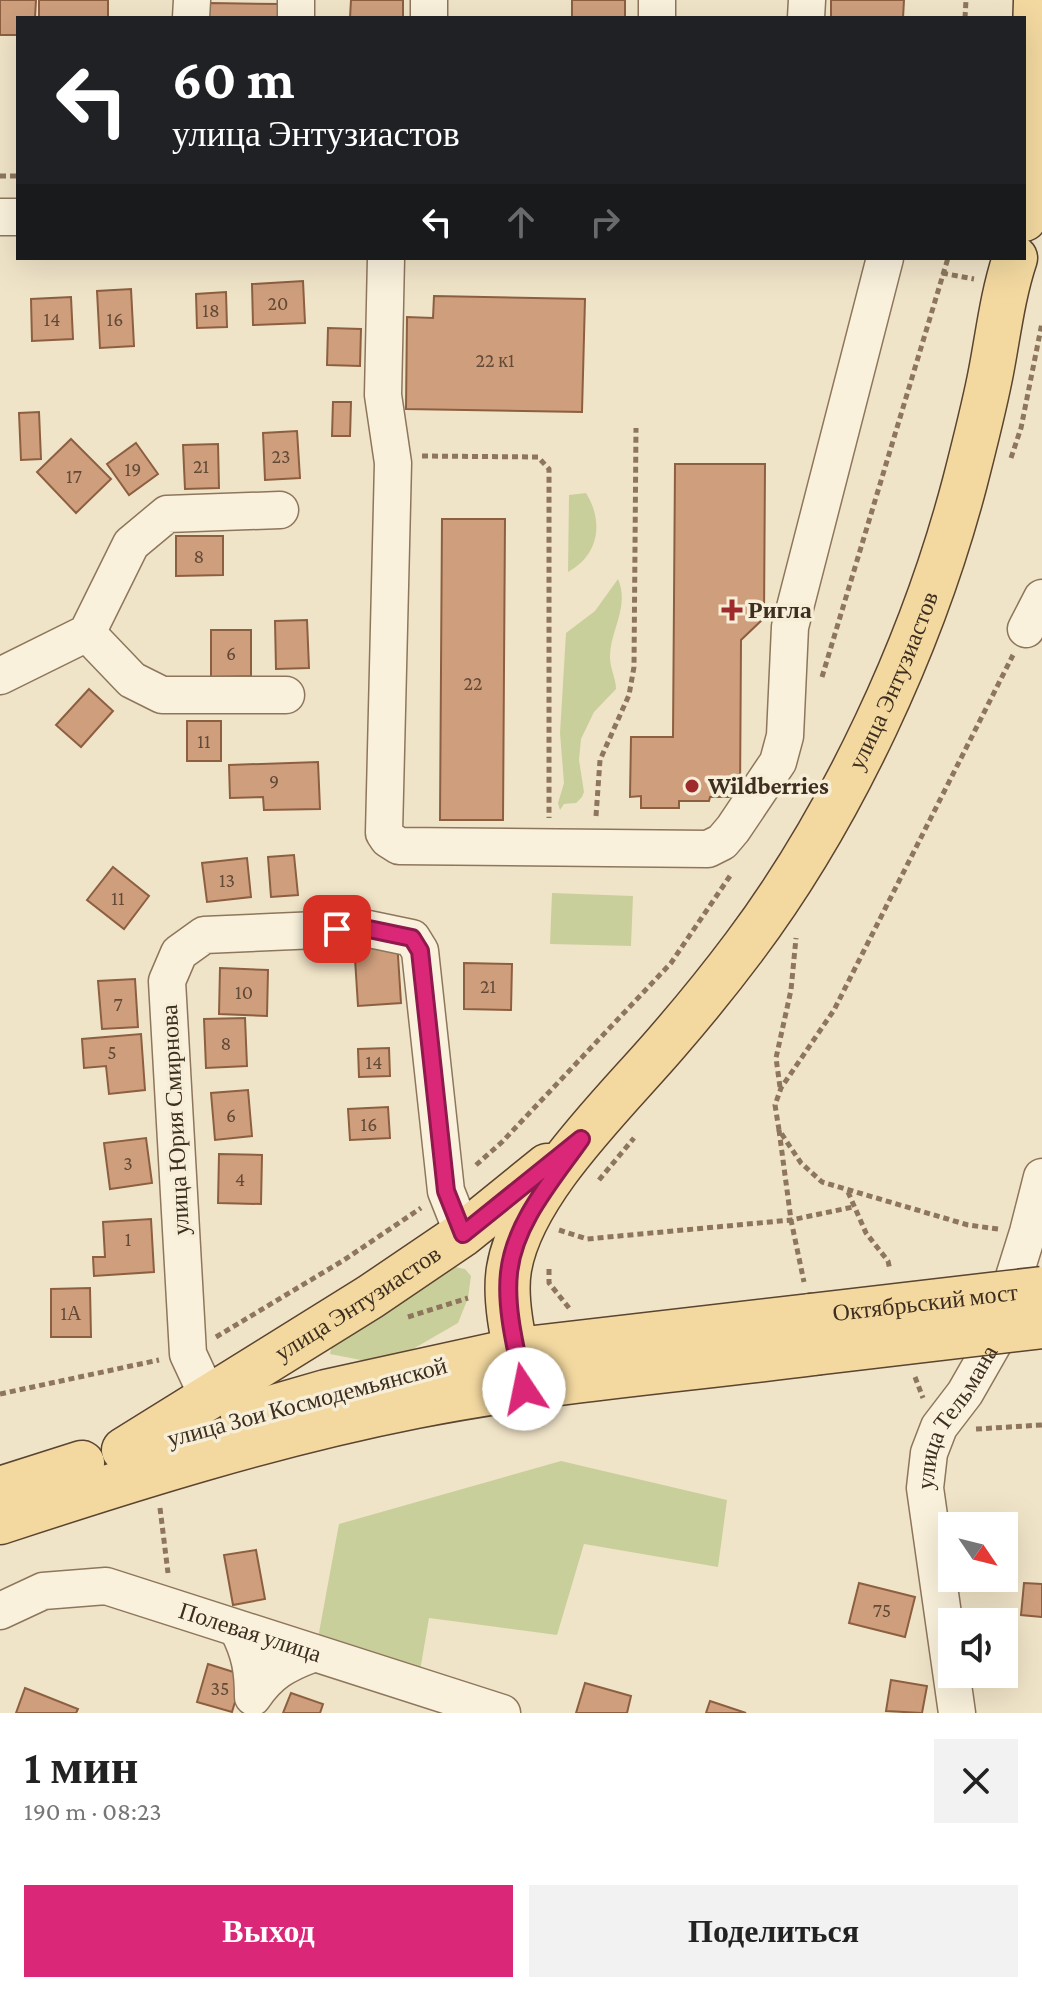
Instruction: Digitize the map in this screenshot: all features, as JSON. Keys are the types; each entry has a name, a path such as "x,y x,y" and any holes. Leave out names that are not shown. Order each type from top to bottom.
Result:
{"main road":[{"path":"1026,193 1036,0"},
{"name":"улица Энтузиастов","path":"520,1370 508,1283 514,1247 540,1199 581,1139 669,1041 744,946 794,876 849,781 886,701 942,556 964,485 986,393 1000,270"},
{"name":"улица Энтузиастов","path":"124,1450 370,1297 463,1234 581,1139"},
{"name":"Октябрьский мост","path":"810,1320 1042,1289"},
{"name":"улица Зои Космодемьянской","path":"0,1489 326,1392 520,1370 810,1320"},
{"name":"Октябрьский мост","path":"810,1320 1042,1326"},
{"name":"улица Зои Космодемьянской","path":"0,1522 138,1477 289,1434 419,1406 520,1370"}],"street":[{"path":"386,260 383,395 393,456 384,833 399,846 708,849 730,834 774,772 785,736 790,627 884,260"},
{"path":"0,676 87,633 131,544 167,514 280,510"},
{"path":"87,633 132,680 162,695 286,695"},
{"name":"улица Юрия Смирнова","path":"208,1397 188,1354 167,981 179,953 204,935 364,928 412,938 420,951 446,1191 463,1234"},
{"name":"улица Тельмана","path":"957,1713 925,1488 929,1453 939,1427 965,1393 993,1344 1042,1177"},
{"name":"Полевая улица","path":"0,1611 43,1591 106,1586 502,1713"},
{"path":"238,1630 253,1669 251,1705"},
{"path":"251,1705 266,1678 284,1665 312,1654"}],"path":[{"path":"819,686 947,260"},
{"path":"942,273 1000,270"},
{"path":"596,848 598,768 603,748 629,695 634,667 636,428"},
{"path":"393,456 538,457 549,469 549,847"},
{"path":"810,1320 791,1220 775,1105 781,1088 834,1010 1034,613"},
{"path":"0,1394 188,1354 344,1260 446,1191 502,1142 671,963 734,871"},
{"path":"781,1088 776,1058 791,990 796,938"},
{"path":"779,1130 801,1163 822,1182 968,1225 1028,1232"},
{"path":"558,1229 587,1239 791,1220 853,1207 847,1191"},
{"path":"403,1318 468,1298"},
{"path":"939,1427 956,1431 1042,1425"},
{"path":"160,1503 172,1608"}],"green space":[{"path":"586,493 595,515 595,537 586,557 568,572 569,495"},
{"path":"618,579 621,609 610,657 616,689 594,712 581,739 582,797 576,803 564,804 560,810 558,803 564,783 560,733 566,633 595,611"},
{"path":"552,893 633,896 631,946 550,944"},
{"path":"455,1267 465,1269 471,1276 468,1298 458,1323 406,1353 366,1361 330,1354 332,1344"},
{"path":"561,1461 727,1500 718,1567 584,1544 557,1635 429,1618 420,1671 318,1638 339,1524"}],"building":[{"path":"0,0 36,0 35,16 16,16 16,35 0,35"},
{"path":"39,0 108,0 108,16 39,16"},
{"path":"351,0 403,0 403,16 350,16"},
{"path":"572,0 625,0 625,16 572,16"},
{"path":"831,0 904,0 903,16 831,16"},
{"path":"209,3 280,4 279,16 209,16"},
{"path":"303,281 305,323 253,325 252,284"},
{"path":"131,289 134,346 100,348 97,291"},
{"path":"226,292 227,327 197,328 196,294"},
{"path":"434,296 585,299 582,412 406,409 407,317 433,318"},
{"path":"71,297 73,339 32,341 31,299"},
{"path":"328,328 361,329 360,366 327,365"},
{"path":"333,402 351,402 350,436 332,436"},
{"path":"39,412 41,459 21,460 19,413"},
{"path":"297,431 300,478 265,480 263,433"},
{"path":"71,439 111,479 76,513 37,472"},
{"path":"136,443 158,474 129,495 107,464"},
{"path":"218,444 219,488 185,489 183,445"},
{"path":"675,464 765,464 764,618 741,640 740,797 679,801 679,808 641,808 641,796 630,797 631,737 673,737"},
{"path":"442,519 505,519 503,820 440,820"},
{"path":"176,536 223,536 223,575 176,576"},
{"path":"307,620 309,668 276,669 275,621"},
{"path":"211,630 251,630 251,676 211,677"},
{"path":"89,689 113,711 81,747 56,725"},
{"path":"187,721 221,721 221,761 187,761"},
{"path":"318,762 320,809 264,810 263,797 230,798 229,765"},
{"path":"294,855 298,895 271,897 268,857"},
{"path":"247,858 251,897 207,902 202,863"},
{"path":"113,867 149,896 124,929 87,900"},
{"path":"397,940 401,1003 358,1006 354,943"},
{"path":"464,963 512,964 511,1010 464,1009"},
{"path":"220,968 268,970 267,1016 219,1014"},
{"path":"135,979 138,1027 102,1029 98,981"},
{"path":"245,1018 247,1066 206,1068 204,1019"},
{"path":"141,1034 145,1090 109,1094 106,1066 84,1068 82,1039"},
{"path":"389,1048 390,1076 359,1077 358,1049"},
{"path":"248,1090 252,1136 215,1140 211,1093"},
{"path":"388,1107 390,1138 350,1140 348,1109"},
{"path":"146,1138 152,1183 110,1189 104,1143"},
{"path":"219,1154 262,1155 261,1204 218,1203"},
{"path":"151,1219 154,1272 94,1276 93,1257 105,1257 103,1222"},
{"path":"90,1288 91,1337 51,1337 51,1289"},
{"path":"256,1550 265,1599 233,1605 224,1555"},
{"path":"859,1583 915,1597 905,1637 849,1623"},
{"path":"1024,1583 1042,1584 1042,1617 1021,1615"},
{"path":"208,1664 243,1675 232,1712 197,1702"},
{"path":"891,1680 927,1686 922,1713 886,1711"},
{"path":"585,1683 631,1696 627,1713 576,1713"},
{"path":"25,1688 78,1709 76,1713 16,1713"},
{"path":"291,1693 323,1704 320,1713 283,1713"},
{"path":"710,1701 746,1713 706,1713"}],"place":[{"name":"Ригла","path":"732,610"},
{"name":"Wildberries","path":"692,786"}],"route":[{"path":"337,929 364,928 412,938 420,951 446,1191 463,1234 581,1139 540,1199 514,1247 508,1283 524,1389"}]}
